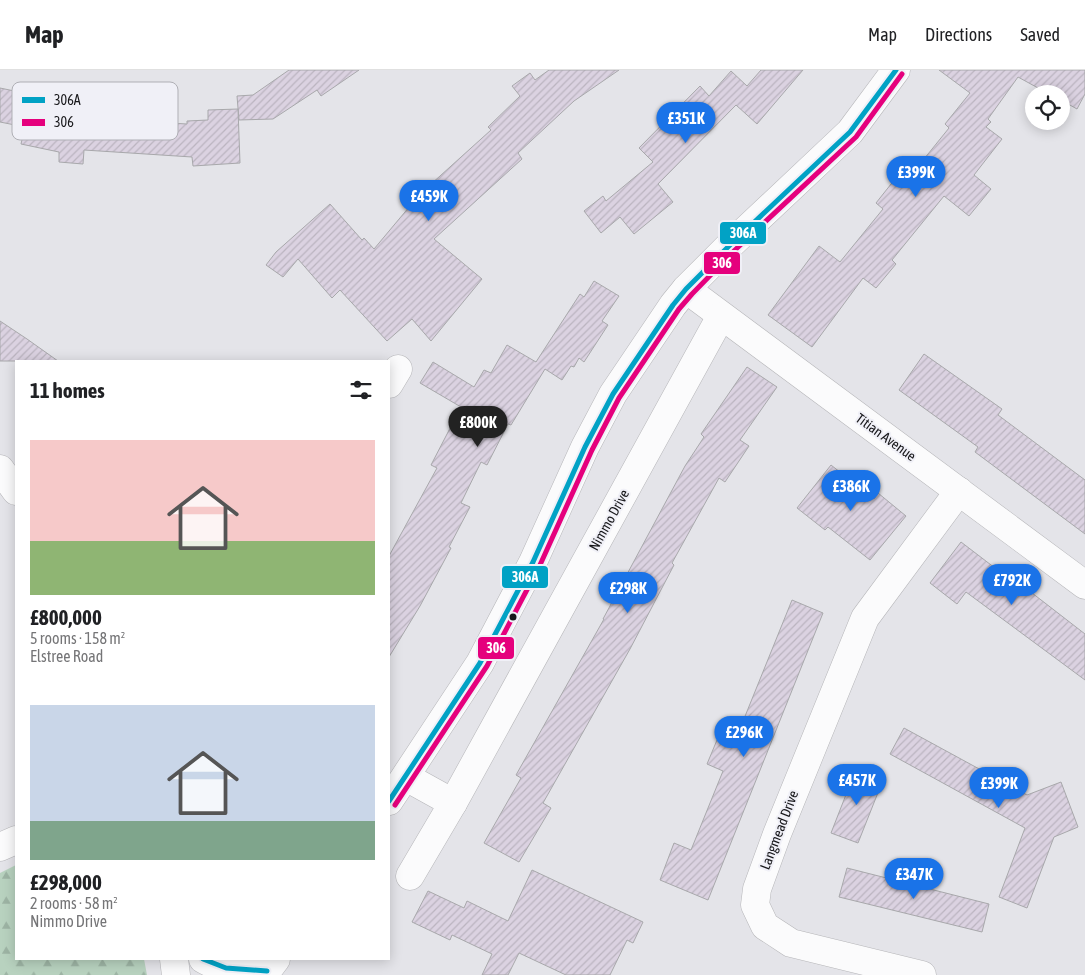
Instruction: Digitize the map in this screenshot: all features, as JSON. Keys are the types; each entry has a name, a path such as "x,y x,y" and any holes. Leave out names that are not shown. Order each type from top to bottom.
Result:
{"street":[{"path":"390,800 480,663 534,562 585,447 613,394 674,305 686,289 737,238 850,132 896,70"},
{"name":"Titian Avenue","path":"686,289 1085,585"},
{"name":"Nimmo Drive","path":"410,876 722,316"},
{"path":"0,469 15,491"},
{"name":"Langmead Drive","path":"922,975 791,943 765,926 755,905 757,889 776,834 865,618 959,491"},
{"path":"406,776 452,803"},
{"path":"0,847 15,840"},
{"path":"174,960 176,975"},
{"path":"204,960 214,966 239,971 269,968"}],"green space":[{"path":"15,866 15,960 144,960 147,975 0,975 0,873"}],"building":[{"path":"289,70 359,70 321,96 317,90 273,119 239,120 237,96 253,95"},
{"path":"549,70 619,70 574,101 518,153 522,159 434,239 482,279 431,341 412,319 387,341 340,290 332,298 298,259 283,277 266,265 276,252 330,204 362,240 364,238 374,249 420,194 491,130 488,127 520,96 512,86 530,73 535,80"},
{"path":"761,70 803,70 757,124 736,105 658,184 673,202 634,234 620,217 601,233 584,211 603,196 606,201 653,162 639,148 700,86 709,96 731,71 747,86"},
{"path":"939,70 1085,70 1085,94 1077,109 1070,105 1070,85 1033,85 1018,77 988,119 991,122 986,127 1002,139 974,175 991,189 969,216 944,196 892,260 896,264 876,288 863,278 812,347 768,315 819,246 840,262 883,209 876,203 899,174 907,180 949,128 945,124 970,93"},
{"path":"0,88 12,91 12,124 0,122"},
{"path":"238,109 240,163 193,166 192,157 84,150 83,164 59,162 59,152 21,144 22,140 178,140 178,123 187,124 187,121 208,120 208,110"},
{"path":"594,281 619,296 602,321 608,325 584,362 579,358 574,367 571,366 562,380 545,369 511,425 508,424 487,465 481,462 461,503 470,507 449,547 451,548 420,606 390,655 390,554 437,468 431,465 461,407 420,383 433,362 474,387 484,370 491,373 507,345 536,362 580,294 584,297"},
{"path":"0,321 57,360 15,360 0,361"},
{"path":"924,354 1002,409 998,415 1085,480 1085,534 975,452 978,447 899,390"},
{"path":"747,367 777,387 740,440 749,446 725,482 719,478 672,563 674,565 630,649 543,803 551,808 519,862 484,843 521,778 516,775 604,619 685,466 704,437 701,434"},
{"path":"831,465 874,499 878,493 906,516 870,560 828,527 825,530 797,508"},
{"path":"961,542 1012,581 1014,579 1085,634 1085,680 966,592 957,604 930,583"},
{"path":"792,600 823,613 708,900 660,880 674,843 691,850 723,771 707,764 717,740 733,746"},
{"path":"904,728 1027,795 1061,782 1078,827 1054,837 1027,908 999,897 1025,828 890,754"},
{"path":"856,769 883,780 858,843 831,833"},
{"path":"847,868 989,904 982,932 839,897"},
{"path":"532,870 643,922 633,943 627,940 610,975 566,975 519,953 508,975 482,975 492,954 452,935 450,940 412,922 428,891 464,908 467,901 508,921"}],"transit line":[{"name":"306A","path":"390,799 480,663 533,562 585,447 613,394 673,305 686,289 730,245 850,132 896,70"},
{"name":"306","path":"395,805 487,666 540,565 592,450 619,398 679,309 735,250 856,137 902,74"},
{"name":"306A","path":"206,960 226,968 267,971"}]}
